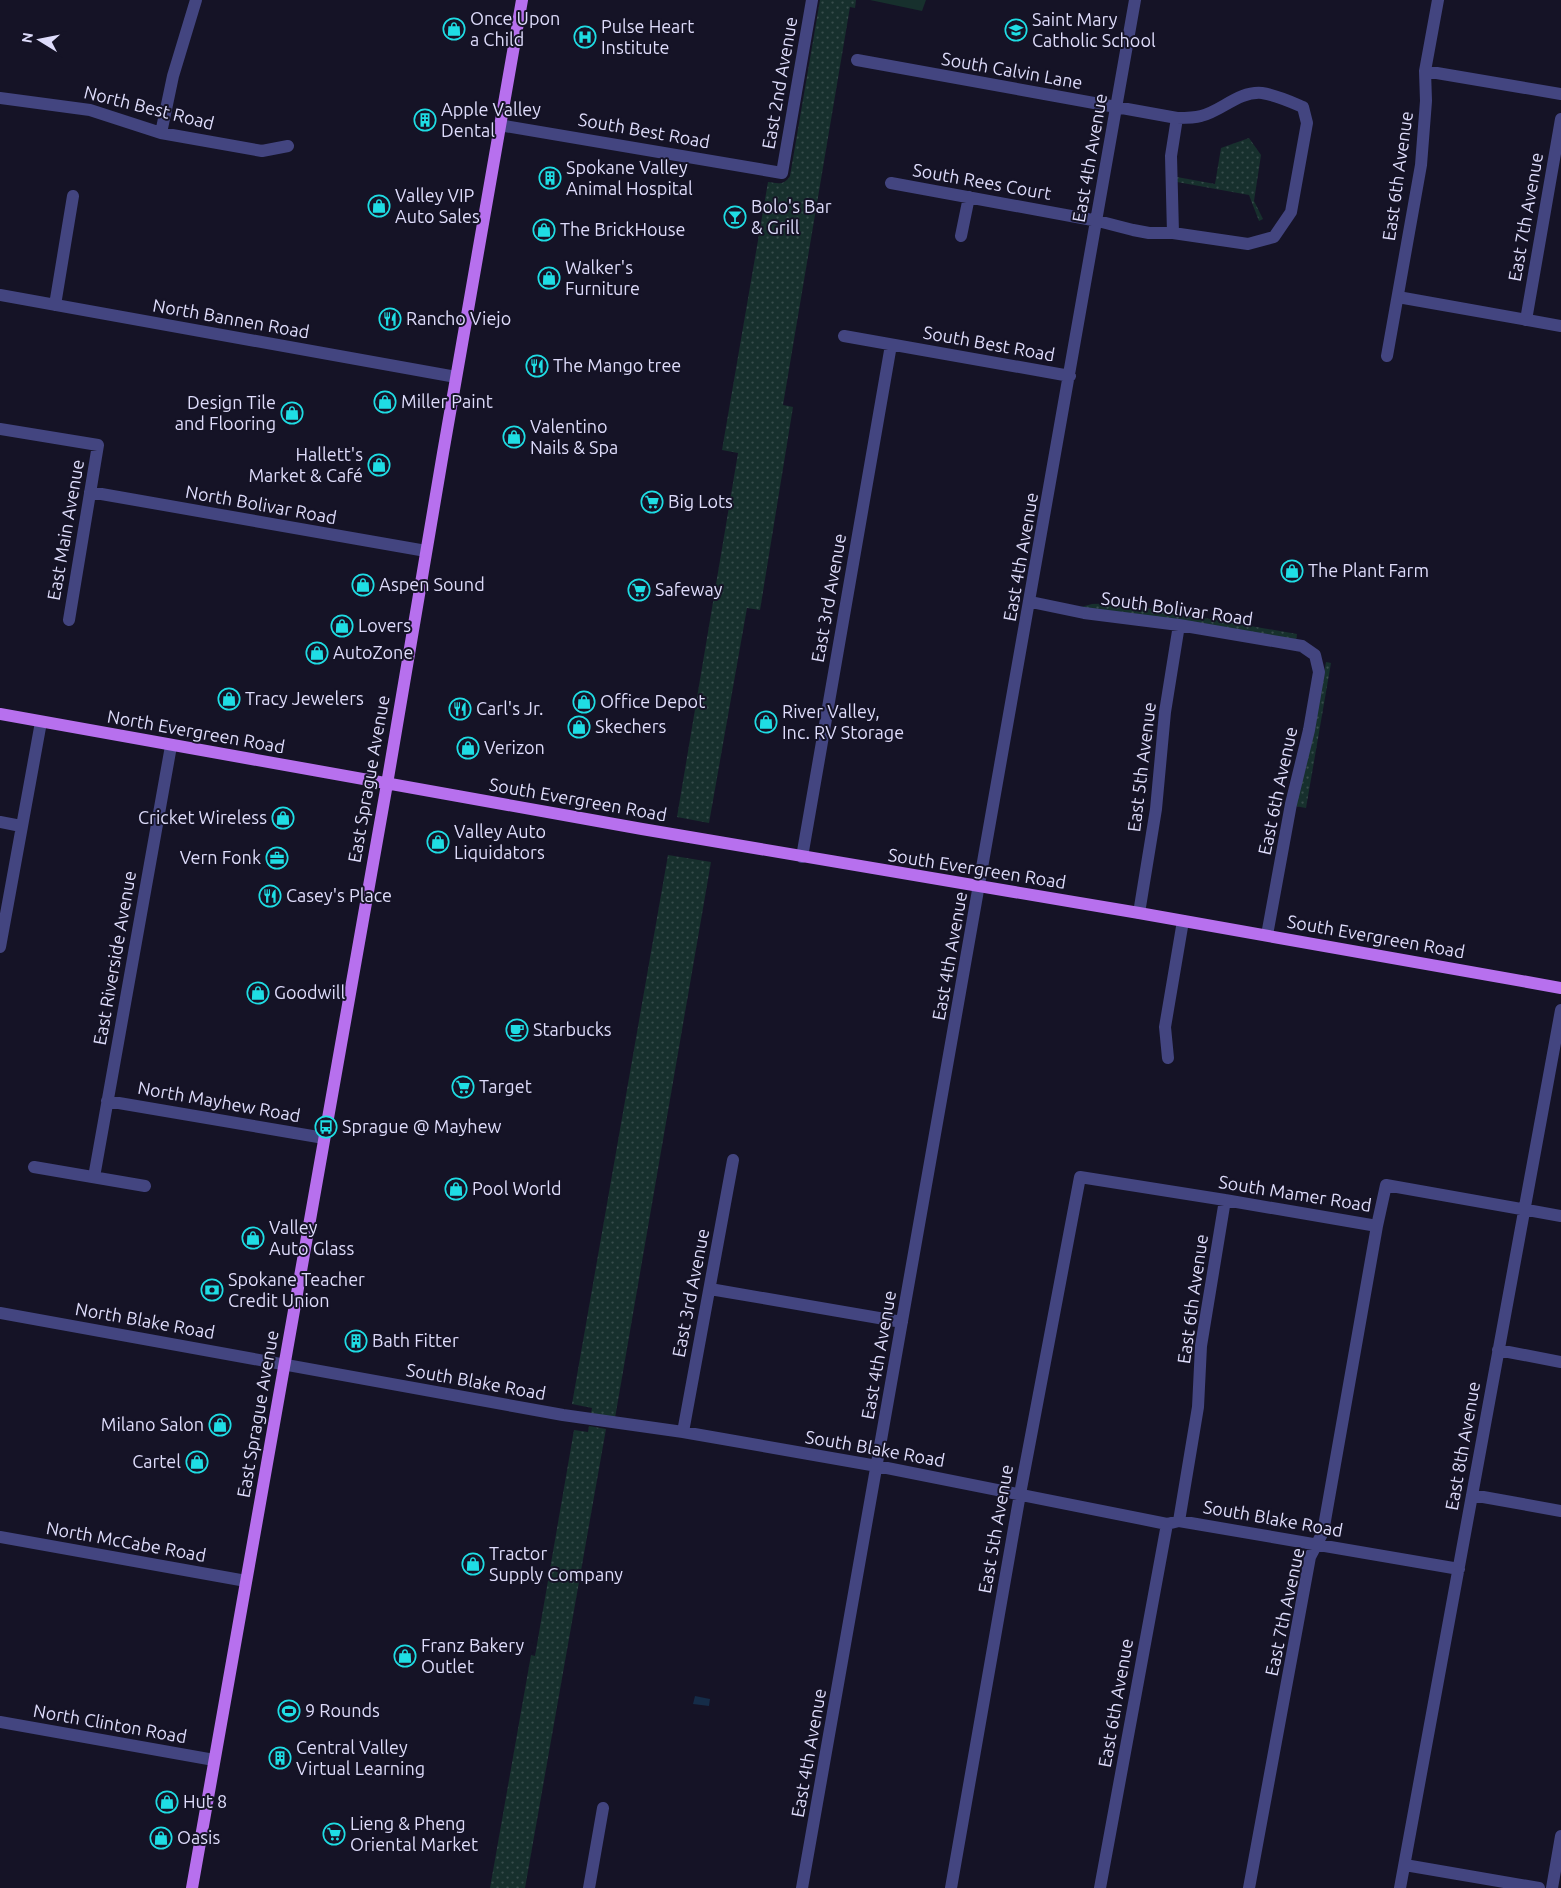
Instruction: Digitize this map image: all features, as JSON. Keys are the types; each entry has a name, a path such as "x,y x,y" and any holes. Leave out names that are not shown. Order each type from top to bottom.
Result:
{"main road":[{"name":"East Sprague Avenue","path":"192,1888 387,784 522,0"},
{"name":"North Evergreen Road","path":"0,714 387,784"},
{"name":"South Evergreen Road","path":"387,784 802,857 1267,935 1561,988"}],"street":[{"path":"161,133 173,76 196,0"},
{"name":"East 2nd Avenue","path":"782,173 812,0"},
{"name":"East 4th Avenue","path":"802,1888 1031,602 1135,0"},
{"name":"East 6th Avenue","path":"1387,356 1421,165 1426,101 1425,71 1438,0"},
{"name":"South Calvin Lane","path":"857,60 1178,118 1201,116 1219,109 1238,97 1260,93 1276,96 1303,106 1307,124 1291,212 1274,237 1248,244 1173,233"},
{"path":"1425,71 1561,94"},
{"name":"North Best Road","path":"0,98 90,110 161,133 262,151 288,146"},
{"path":"1173,233 1171,156 1178,118"},
{"name":"East 7th Avenue","path":"1526,320 1561,119"},
{"name":"South Best Road","path":"500,125 782,173"},
{"name":"South Rees Court","path":"891,184 1098,221 1149,233 1173,233"},
{"path":"55,305 74,196"},
{"path":"961,236 969,198"},
{"name":"North Bannen Road","path":"0,295 456,376"},
{"path":"1398,297 1561,326"},
{"name":"South Best Road","path":"844,336 1070,376"},
{"name":"East 3rd Avenue","path":"802,857 891,345"},
{"name":"East Main Avenue","path":"0,429 98,445 69,620"},
{"name":"North Bolivar Road","path":"90,492 426,551"},
{"name":"South Bolivar Road","path":"1031,602 1302,646 1315,655"},
{"name":"East 5th Avenue","path":"1139,913 1156,809 1166,712 1178,625"},
{"name":"East 6th Avenue","path":"1267,935 1291,804 1309,730 1319,672 1315,655"},
{"path":"0,942 41,722"},
{"name":"East Riverside Avenue","path":"94,1177 171,746"},
{"path":"0,822 21,826"},
{"path":"1168,1058 1165,1028 1183,921"},
{"name":"East 8th Avenue","path":"1400,1888 1561,1010"},
{"name":"North Mayhew Road","path":"108,1101 324,1138"},
{"name":"East 3rd Avenue","path":"683,1432 733,1160"},
{"path":"34,1167 145,1186"},
{"name":"East 5th Avenue","path":"951,1888 1020,1494 1080,1177"},
{"name":"South Mamer Road","path":"1080,1177 1377,1226 1386,1185 1561,1216"},
{"name":"East 6th Avenue","path":"1100,1888 1173,1522 1198,1407 1201,1346 1225,1200"},
{"name":"East 7th Avenue","path":"1249,1888 1310,1557 1323,1532 1377,1226"},
{"path":"710,1289 902,1322"},
{"name":"North Blake Road","path":"0,1313 284,1364"},
{"path":"1498,1350 1561,1362"},
{"name":"South Blake Road","path":"284,1364 563,1415 683,1432 877,1466 1173,1522 1317,1544 1459,1569"},
{"path":"1472,1495 1561,1511"},
{"name":"North McCabe Road","path":"0,1537 246,1581"},
{"name":"North Clinton Road","path":"0,1722 214,1760"},
{"path":"589,1888 604,1808"},
{"path":"1552,1888 1561,1836"},
{"path":"1405,1865 1539,1888"}],"green space":[{"path":"820,0 856,0 855,8 850,7 783,405 793,407 760,610 747,608 709,823 677,817 738,453 722,450 768,182 783,183 790,176"},
{"path":"870,0 926,0 922,11"},
{"path":"1249,138 1261,155 1254,201 1263,219 1259,221 1249,195 1177,182 1177,177 1215,184 1221,148"},
{"path":"1118,603 1297,634 1296,640 1081,607 1092,604"},
{"path":"1326,662 1331,663 1306,808 1295,806 1315,722"},
{"path":"668,855 711,862 615,1418 591,1414 592,1408 572,1404"},
{"path":"589,1426 606,1429 525,1888 490,1888 531,1655 535,1656 574,1430 588,1432"}],"water":[{"path":"695,1696 710,1699 709,1706 693,1704"}],"place":[{"name":"Once Upon a Child","path":"454,29"},
{"name":"Saint Mary Catholic School","path":"1016,30"},
{"name":"Pulse Heart Institute","path":"585,37"},
{"name":"Apple Valley Dental","path":"425,120"},
{"name":"Spokane Valley Animal Hospital","path":"550,178"},
{"name":"Valley VIP Auto Sales","path":"379,206"},
{"name":"Bolo's Bar & Grill","path":"735,217"},
{"name":"The BrickHouse","path":"544,230"},
{"name":"Walker's Furniture","path":"549,278"},
{"name":"Rancho Viejo","path":"390,319"},
{"name":"The Mango tree","path":"537,366"},
{"name":"Miller Paint","path":"385,402"},
{"name":"Design Tile and Flooring","path":"292,413"},
{"name":"Valentino Nails & Spa","path":"514,437"},
{"name":"Hallett's Market & Café","path":"379,465"},
{"name":"Big Lots","path":"652,502"},
{"name":"The Plant Farm","path":"1292,571"},
{"name":"Aspen Sound","path":"363,585"},
{"name":"Safeway","path":"639,590"},
{"name":"Lovers","path":"342,626"},
{"name":"AutoZone","path":"317,653"},
{"name":"Tracy Jewelers","path":"229,699"},
{"name":"Office Depot","path":"584,702"},
{"name":"Carl's Jr.","path":"460,709"},
{"name":"River Valley, Inc. RV Storage","path":"766,722"},
{"name":"Skechers","path":"579,727"},
{"name":"Verizon","path":"468,748"},
{"name":"Cricket Wireless","path":"283,818"},
{"name":"Valley Auto Liquidators","path":"438,842"},
{"name":"Vern Fonk","path":"277,858"},
{"name":"Casey's Place","path":"270,896"},
{"name":"Goodwill","path":"258,993"},
{"name":"Starbucks","path":"517,1030"},
{"name":"Target","path":"463,1087"},
{"name":"Sprague @ Mayhew","path":"326,1127"},
{"name":"Pool World","path":"456,1189"},
{"name":"Valley Auto Glass","path":"253,1238"},
{"name":"Spokane Teacher Credit Union","path":"212,1290"},
{"name":"Bath Fitter","path":"356,1341"},
{"name":"Milano Salon","path":"220,1425"},
{"name":"Cartel","path":"197,1462"},
{"name":"Tractor Supply Company","path":"473,1564"},
{"name":"Franz Bakery Outlet","path":"405,1656"},
{"name":"9 Rounds","path":"289,1711"},
{"name":"Central Valley Virtual Learning","path":"280,1758"},
{"name":"Hut 8","path":"167,1802"},
{"name":"Lieng & Pheng Oriental Market","path":"334,1834"},
{"name":"Oasis","path":"161,1838"}]}
